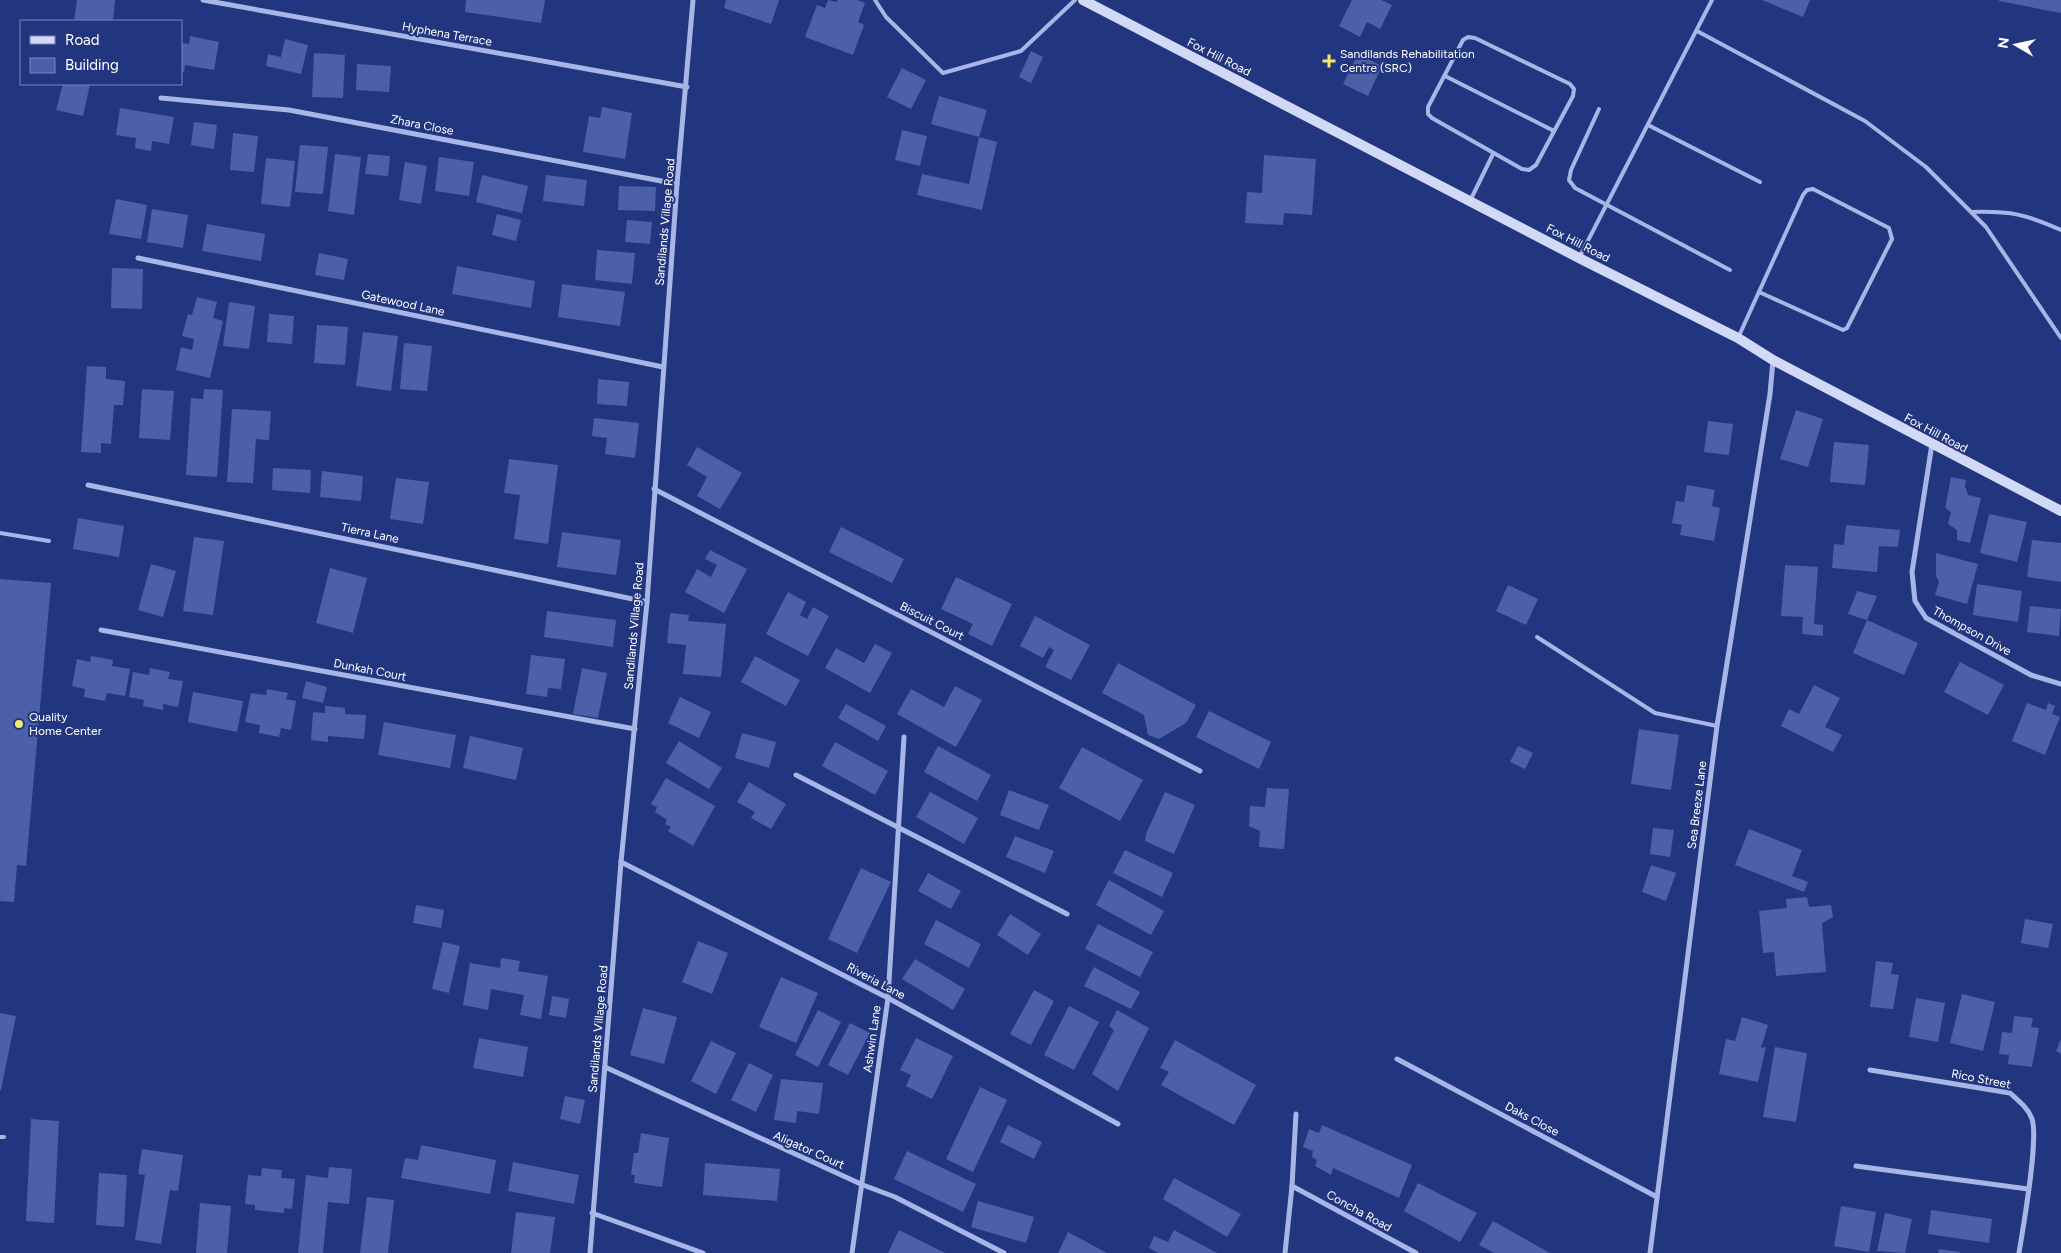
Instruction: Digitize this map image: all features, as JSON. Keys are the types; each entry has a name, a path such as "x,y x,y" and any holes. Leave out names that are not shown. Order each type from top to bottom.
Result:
{"main road":[{"name":"Fox Hill Road","path":"1083,0 1578,258 1738,338 1773,360 2061,511"}],"street":[{"name":"Hyphena Terrace","path":"203,0 687,87"},
{"name":"Sandilands Village Road","path":"590,1253 621,862 647,602 663,367 693,0"},
{"name":"Zhara Close","path":"161,98 289,110 677,184"},
{"name":"Gatewood Lane","path":"138,258 663,367"},
{"name":"Sea Breeze Lane","path":"1650,1253 1717,726 1770,394 1773,360"},
{"name":"Thompson Drive","path":"1932,444 1912,572 1915,601 1926,618 2032,675 2061,684"},
{"name":"Tierra Lane","path":"88,485 647,602"},
{"name":"Biscuit Court","path":"654,489 1200,771"},
{"name":"Dunkah Court","path":"102,630 635,730"},
{"name":"Ashwin Lane","path":"852,1253 888,998 904,737"},
{"path":"796,774 1067,914"},
{"name":"Riveria Lane","path":"621,862 888,998 1118,1124"},
{"name":"Daks Close","path":"1397,1059 1657,1197"},
{"name":"Aligator Court","path":"605,1068 895,1198 1004,1253"},
{"name":"Rico Street","path":"1870,1070 2010,1093 2025,1107 2033,1121 2034,1143 2019,1253"},
{"path":"1285,1253 1292,1186 1296,1114"},
{"path":"1856,1166 2028,1190"},
{"name":"Concha Road","path":"1292,1186 1416,1253"},
{"path":"592,1213 703,1253"}],"lane":[{"path":"875,0 886,17 943,73 1021,52 1075,0"},
{"path":"1578,258 1712,0"},
{"path":"1697,31 1865,121 1926,167 1986,227 2061,338"},
{"path":"1468,37 1475,38 1570,84 1574,89 1573,96 1536,165 1529,170 1522,169 1493,154 1428,114 1428,107 1445,76 1463,40 1468,37"},
{"path":"1445,76 1554,131"},
{"path":"1599,109 1571,170 1569,180 1575,188 1730,270"},
{"path":"1648,125 1760,182"},
{"path":"1470,201 1493,154"},
{"path":"1738,338 1803,195 1807,190 1814,189 1889,228 1892,233 1892,239 1847,328 1843,330 1759,292"},
{"path":"1972,212 1998,211 2019,213 2061,230"},
{"path":"0,533 49,541"},
{"path":"1537,637 1655,713 1717,726"}],"building":[{"path":"77,0 115,0 113,20 74,20"},
{"path":"466,0 545,0 541,23 465,12"},
{"path":"726,0 779,0 771,24 724,8"},
{"path":"828,0 837,2 837,0 857,0 865,3 858,22 864,25 853,55 805,37 817,5 825,8"},
{"path":"1352,0 1381,0 1392,5 1380,29 1367,22 1360,37 1339,26"},
{"path":"1762,0 1810,0 1803,17"},
{"path":"2061,0 2061,13 1999,1"},
{"path":"190,36 219,42 214,70 185,65 184,72 182,71 182,43 189,44"},
{"path":"285,39 308,45 301,74 266,66 268,54 281,57"},
{"path":"1031,51 1043,57 1031,83 1019,77"},
{"path":"314,53 345,55 343,98 312,97"},
{"path":"1358,54 1382,66 1368,96 1343,84"},
{"path":"357,64 391,66 389,92 356,90"},
{"path":"902,68 926,80 911,109 887,97"},
{"path":"63,85 90,85 83,116 56,110"},
{"path":"939,96 987,110 979,137 931,124"},
{"path":"602,107 632,113 625,159 583,152 589,116 600,118"},
{"path":"120,108 174,117 169,144 152,141 151,151 135,148 136,138 116,135"},
{"path":"194,122 217,125 214,149 191,145"},
{"path":"902,130 927,136 920,166 895,160"},
{"path":"233,133 258,136 254,172 230,170"},
{"path":"979,137 997,142 982,210 917,195 922,174 969,184"},
{"path":"300,145 328,147 323,194 295,192"},
{"path":"335,154 361,157 354,215 328,211"},
{"path":"368,154 390,156 388,176 365,174"},
{"path":"1264,155 1316,159 1312,215 1284,213 1283,225 1245,223 1247,192 1262,193"},
{"path":"439,157 474,162 469,196 435,191"},
{"path":"266,158 295,161 290,207 261,204"},
{"path":"405,162 427,166 421,204 399,200"},
{"path":"482,175 528,186 522,213 476,202"},
{"path":"546,175 587,180 584,206 543,201"},
{"path":"619,186 656,187 655,211 618,210"},
{"path":"116,199 147,205 141,239 109,234"},
{"path":"152,209 188,215 183,248 147,242"},
{"path":"497,214 521,220 516,241 492,235"},
{"path":"627,220 652,222 650,244 625,242"},
{"path":"207,224 265,234 261,261 202,251"},
{"path":"597,250 635,253 632,284 595,280"},
{"path":"319,253 348,259 344,280 315,275"},
{"path":"457,266 535,281 531,308 452,294"},
{"path":"112,268 143,269 142,309 111,308"},
{"path":"562,284 625,292 620,326 558,317"},
{"path":"197,297 217,302 213,318 223,321 210,378 176,370 181,347 192,350 194,339 182,336 188,314 192,315"},
{"path":"229,302 255,306 249,349 223,346"},
{"path":"269,314 294,316 292,344 267,342"},
{"path":"317,325 348,327 345,365 314,363"},
{"path":"363,332 398,336 391,391 356,386"},
{"path":"404,343 432,346 427,391 400,389"},
{"path":"87,366 106,367 106,379 125,381 123,405 114,405 111,444 101,443 101,453 81,452"},
{"path":"598,379 629,382 627,406 597,404"},
{"path":"142,389 174,391 170,440 139,438"},
{"path":"204,389 223,390 217,477 186,475 191,398 203,399"},
{"path":"232,409 271,411 269,440 256,439 253,483 227,482"},
{"path":"1796,410 1823,419 1808,467 1780,459"},
{"path":"594,418 639,423 635,458 605,454 607,438 592,436"},
{"path":"1708,421 1733,424 1729,455 1704,452"},
{"path":"1834,442 1869,445 1865,485 1830,482"},
{"path":"697,447 742,473 720,509 697,496 707,477 687,465"},
{"path":"509,459 558,465 548,544 514,539 520,495 504,493"},
{"path":"273,468 311,470 310,493 272,490"},
{"path":"322,471 363,476 361,501 320,497"},
{"path":"1951,477 1966,480 1965,486 1968,495 1981,498 1970,543 1957,540 1957,530 1948,524 1951,512 1945,508"},
{"path":"396,478 429,482 423,524 390,519"},
{"path":"1687,485 1715,490 1712,506 1720,508 1714,541 1680,535 1682,525 1672,523 1676,501 1684,502"},
{"path":"1989,514 2027,522 2017,562 1980,553"},
{"path":"78,518 124,526 119,557 73,549"},
{"path":"1846,525 1900,530 1898,547 1879,546 1877,572 1832,568 1834,544 1844,545"},
{"path":"841,527 904,559 892,583 829,552"},
{"path":"562,532 621,540 616,575 557,567"},
{"path":"194,537 224,541 213,615 183,611"},
{"path":"2032,540 2061,543 2061,582 2027,577"},
{"path":"710,550 747,569 724,613 685,592 697,569 711,577 717,565 705,559"},
{"path":"1936,553 1978,564 1967,604 1935,595 1939,582 1936,576"},
{"path":"151,564 176,571 163,617 138,610"},
{"path":"1785,565 1818,567 1814,624 1823,625 1823,636 1802,634 1803,617 1781,616"},
{"path":"330,568 367,578 353,633 316,623"},
{"path":"956,577 1012,604 992,646 968,634 973,624 941,609"},
{"name":"Quality Home Center","path":"0,579 51,583 26,866 17,865 14,902 0,901"},
{"path":"1977,584 2022,591 2018,622 1973,615"},
{"path":"1508,585 1538,599 1526,625 1496,611"},
{"path":"1857,591 1877,596 1867,620 1848,614"},
{"path":"788,592 806,602 800,615 807,619 813,607 829,616 808,656 766,634"},
{"path":"2030,606 2061,609 2059,636 2027,632"},
{"path":"547,611 616,620 613,647 544,637"},
{"path":"670,613 689,615 688,621 726,624 721,677 683,674 686,645 667,643"},
{"path":"1035,616 1090,645 1071,680 1045,667 1054,650 1049,647 1043,658 1020,646"},
{"path":"1867,620 1918,643 1904,675 1853,653"},
{"path":"875,644 892,653 870,693 825,668 836,648 864,663"},
{"path":"531,655 565,659 561,689 548,688 547,697 526,694"},
{"path":"91,656 113,660 112,666 130,669 125,696 107,693 105,701 84,697 85,689 72,686 77,659 90,662"},
{"path":"755,656 800,680 786,706 741,682"},
{"path":"1960,662 2004,685 1988,715 1944,692"},
{"path":"1118,663 1196,705 1186,723 1159,739 1148,735 1144,715 1102,693"},
{"path":"150,668 170,672 168,679 183,681 178,707 163,704 163,710 143,706 144,700 129,697 133,672 149,675"},
{"path":"582,668 607,673 598,718 573,714"},
{"path":"306,681 327,687 323,703 302,698"},
{"path":"1814,685 1840,698 1825,727 1842,735 1833,752 1781,726 1789,709 1799,714"},
{"path":"955,686 982,700 956,747 897,714 911,689 944,707"},
{"path":"267,689 288,693 286,699 296,701 291,730 281,728 279,737 259,733 260,725 245,722 251,693 266,695"},
{"path":"193,692 243,701 237,732 188,722"},
{"path":"680,697 711,712 699,738 668,723"},
{"path":"2027,703 2046,710 2048,703 2055,706 2052,714 2060,717 2045,755 2012,741"},
{"path":"846,704 886,726 878,741 838,718"},
{"path":"325,706 345,708 345,714 366,715 364,739 328,736 328,742 311,740 313,712 325,713"},
{"path":"1209,711 1271,742 1259,769 1196,737"},
{"path":"384,722 456,735 450,768 378,755"},
{"path":"1639,729 1679,735 1671,790 1631,784"},
{"path":"742,733 776,742 769,768 735,758"},
{"path":"470,736 523,748 516,780 463,768"},
{"path":"679,741 722,768 709,789 666,763"},
{"path":"835,742 888,771 875,795 822,766"},
{"path":"938,746 991,775 977,801 924,772"},
{"path":"1518,746 1533,753 1525,769 1510,762"},
{"path":"1082,747 1143,780 1120,821 1059,788"},
{"path":"666,778 715,806 693,846 668,831 671,827 665,824 667,820 655,812 657,807 651,804"},
{"path":"749,782 786,804 771,829 751,818 755,812 737,802"},
{"path":"1267,788 1289,789 1284,849 1259,847 1260,831 1249,826 1250,806 1265,807"},
{"path":"1009,790 1049,805 1039,830 1000,815"},
{"path":"930,792 978,818 964,844 916,817"},
{"path":"1165,792 1195,805 1174,854 1145,841 1146,834"},
{"path":"1653,828 1674,830 1670,857 1650,854"},
{"path":"1749,829 1802,850 1792,876 1808,882 1804,892 1735,865"},
{"path":"1015,836 1054,851 1045,873 1006,857"},
{"path":"1125,850 1173,873 1162,897 1113,873"},
{"path":"1651,865 1676,873 1666,901 1642,892"},
{"path":"861,868 891,882 857,953 828,939"},
{"path":"928,873 961,891 951,909 918,891"},
{"path":"1109,880 1164,911 1151,935 1096,905"},
{"path":"1807,897 1809,907 1831,905 1833,917 1822,923 1826,972 1776,976 1774,952 1763,953 1759,911 1787,908 1786,899"},
{"path":"416,905 444,910 441,928 413,923"},
{"path":"1010,914 1041,934 1028,955 997,935"},
{"path":"2025,919 2053,924 2048,948 2021,943"},
{"path":"936,920 981,944 969,968 924,944"},
{"path":"1098,924 1153,952 1140,977 1085,949"},
{"path":"698,941 728,953 712,994 682,982"},
{"path":"443,942 460,946 449,993 432,989"},
{"path":"501,958 520,961 518,971 548,976 541,1019 520,1015 524,995 491,989 488,1010 463,1005 470,963 500,968"},
{"path":"915,959 965,989 953,1010 902,979"},
{"path":"1876,961 1893,963 1891,974 1899,975 1893,1009 1870,1007"},
{"path":"1094,967 1140,992 1131,1009 1084,986"},
{"path":"781,977 818,993 796,1043 759,1027"},
{"path":"1034,990 1054,1001 1031,1045 1010,1034"},
{"path":"1962,994 1995,1002 1983,1051 1950,1043"},
{"path":"552,996 569,999 566,1018 549,1015"},
{"path":"1916,998 1945,1003 1938,1042 1909,1037"},
{"path":"1069,1006 1099,1022 1074,1070 1044,1055"},
{"path":"643,1008 677,1017 664,1064 630,1055"},
{"path":"818,1010 841,1022 818,1067 795,1055"},
{"path":"1117,1010 1149,1028 1118,1091 1092,1074 1114,1030 1109,1026"},
{"path":"0,1013 16,1016 1,1090 0,1090"},
{"path":"2014,1016 2033,1018 2031,1027 2039,1028 2032,1067 2008,1064 2009,1055 1999,1054 2002,1032 2012,1033"},
{"path":"1742,1017 1768,1025 1761,1048 1766,1047 1758,1082 1719,1074 1726,1039 1735,1041"},
{"path":"850,1023 870,1033 848,1075 828,1065"},
{"path":"479,1038 528,1047 523,1077 473,1068"},
{"path":"916,1038 953,1056 932,1099 906,1086 911,1075 900,1070"},
{"path":"2061,1039 2061,1054 2056,1051"},
{"path":"1175,1040 1256,1085 1234,1125 1161,1085 1169,1072 1160,1068"},
{"path":"711,1041 736,1053 716,1094 691,1081"},
{"path":"1775,1047 1807,1053 1796,1122 1763,1117"},
{"path":"749,1063 773,1075 756,1112 731,1100"},
{"path":"781,1079 823,1083 819,1114 797,1111 796,1123 774,1120"},
{"path":"980,1087 1007,1100 973,1172 946,1159"},
{"path":"565,1096 585,1100 580,1124 560,1119"},
{"path":"31,1119 59,1121 54,1223 26,1221"},
{"path":"1008,1125 1042,1142 1034,1159 1000,1142"},
{"path":"1322,1125 1412,1165 1399,1198 1333,1168 1331,1175 1315,1166 1317,1160 1312,1157 1313,1151 1303,1147 1309,1129 1319,1133"},
{"path":"641,1133 669,1138 662,1187 634,1183 635,1175 631,1175 634,1153 638,1153"},
{"path":"421,1145 496,1160 490,1194 401,1178 405,1158 418,1160"},
{"path":"142,1149 183,1155 178,1191 170,1190 161,1244 135,1240 145,1175 138,1174"},
{"path":"907,1151 976,1184 963,1212 894,1179"},
{"path":"513,1162 579,1175 574,1204 508,1191"},
{"path":"705,1163 780,1169 777,1201 703,1195"},
{"path":"329,1167 352,1169 349,1204 328,1202 323,1253 298,1253 306,1175 328,1178"},
{"path":"262,1168 282,1170 281,1178 295,1179 292,1209 284,1208 284,1213 255,1210 255,1205 245,1204 248,1175 261,1176"},
{"path":"99,1173 127,1175 124,1227 96,1225"},
{"path":"1174,1178 1241,1214 1227,1237 1163,1199"},
{"path":"1418,1183 1477,1213 1460,1242 1404,1211"},
{"path":"367,1197 394,1200 388,1253 360,1253"},
{"path":"978,1201 1034,1217 1026,1243 971,1227"},
{"path":"200,1203 231,1206 227,1253 196,1253"},
{"path":"1841,1206 1876,1212 1869,1252 1834,1246"},
{"path":"1931,1210 1992,1219 1989,1243 1928,1234"},
{"path":"516,1212 555,1217 550,1253 511,1253"},
{"path":"1885,1213 1912,1219 1905,1253 1877,1251"},
{"path":"1493,1221 1550,1253 1494,1253 1479,1245"},
{"path":"899,1230 945,1253 888,1253"},
{"path":"1174,1230 1217,1253 1158,1253 1149,1248 1154,1236 1168,1242"},
{"path":"1068,1232 1107,1253 1058,1253"},
{"path":"1939,1249 1960,1252 1960,1253 1938,1253"}],"place":[{"name":"Sandilands Rehabilitation Centre (SRC)","path":"1329,61"},
{"name":"Quality Home Center","path":"19,724"}]}
